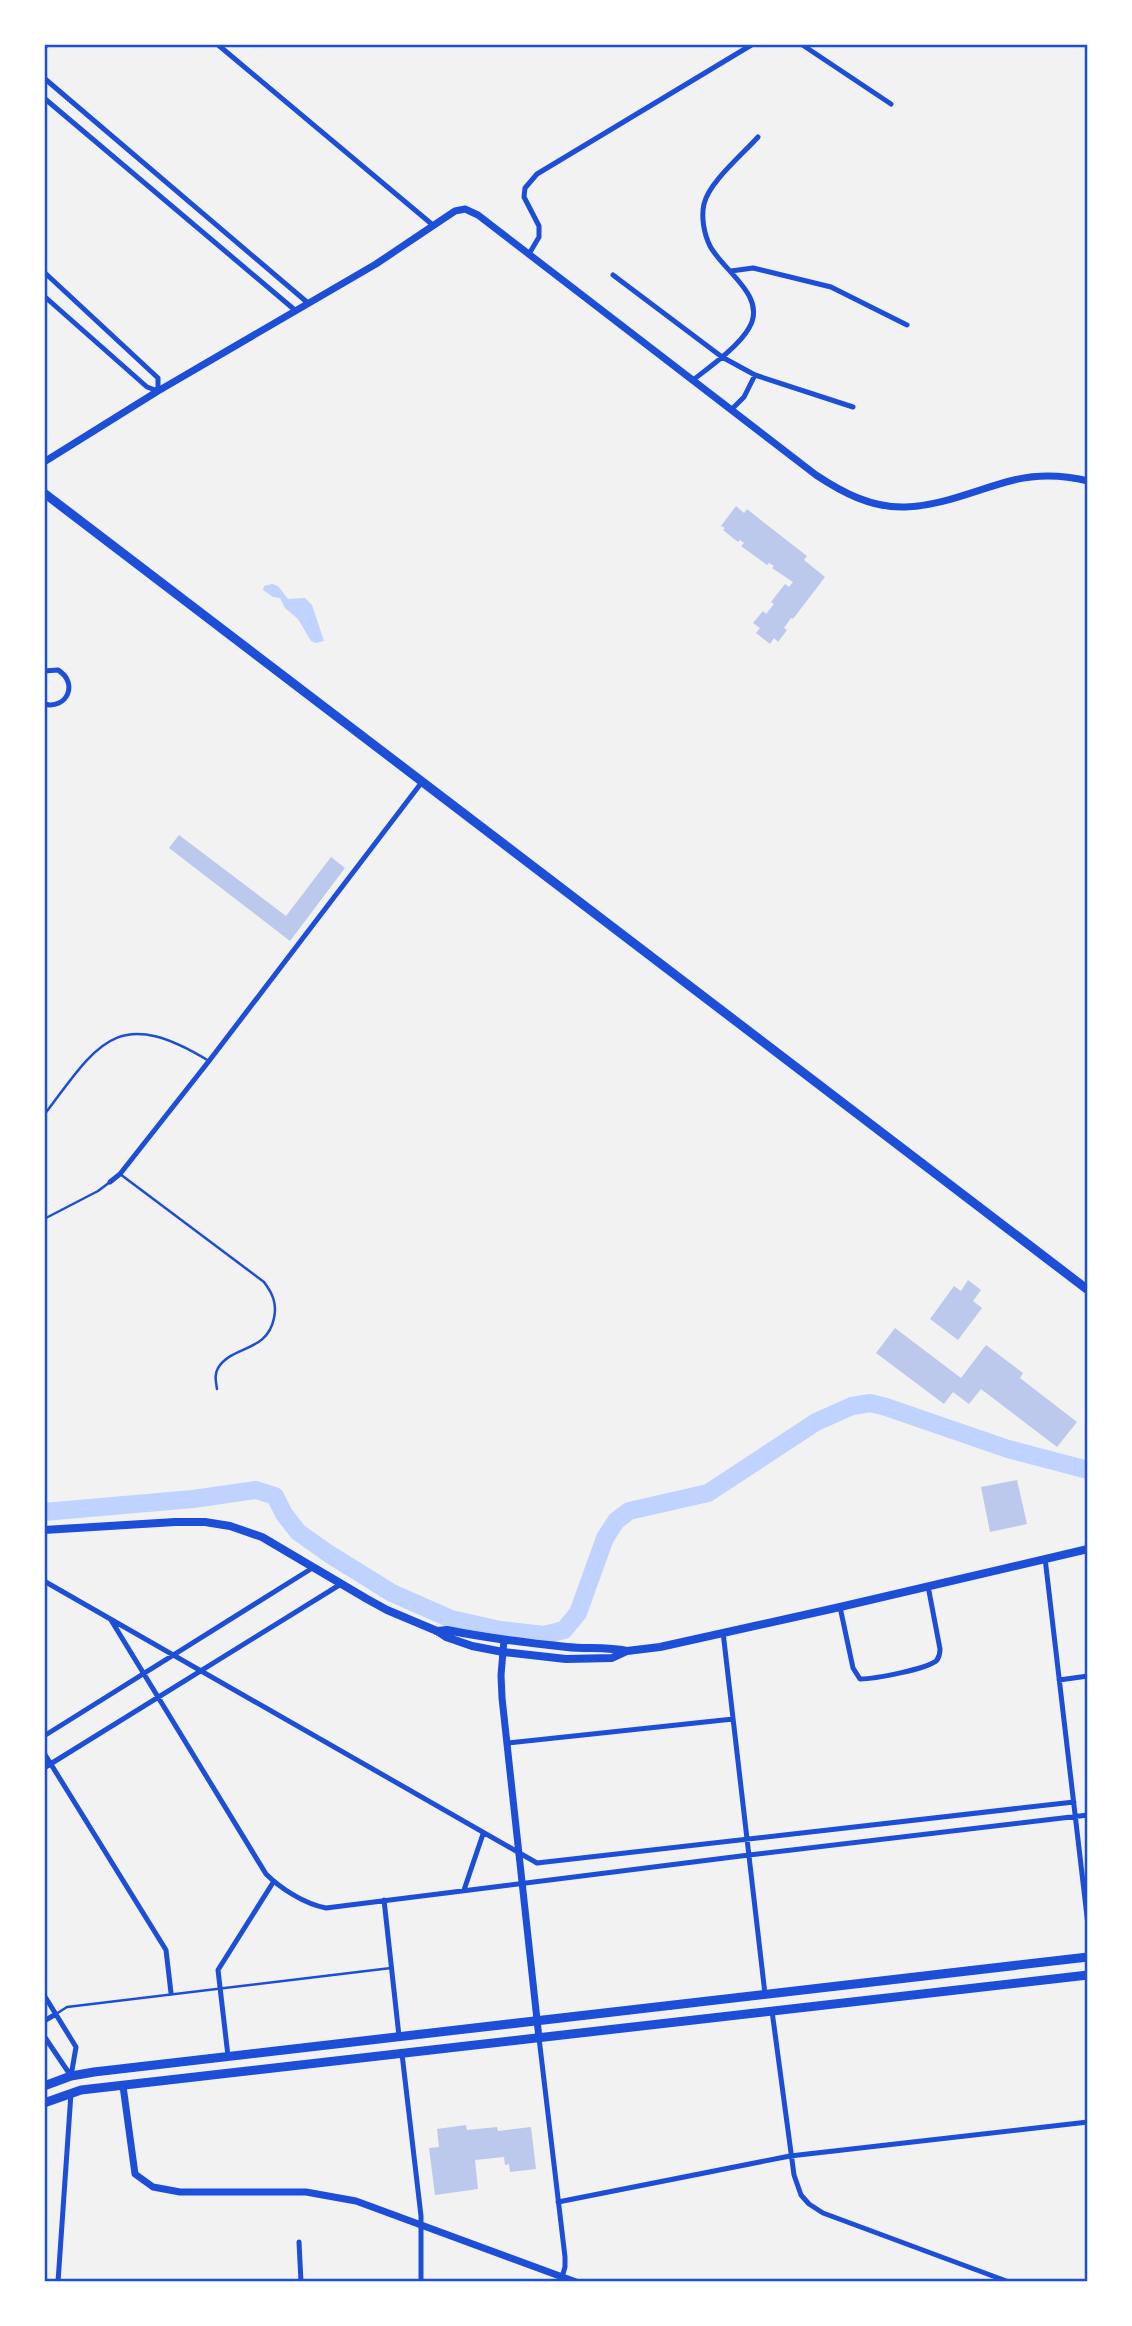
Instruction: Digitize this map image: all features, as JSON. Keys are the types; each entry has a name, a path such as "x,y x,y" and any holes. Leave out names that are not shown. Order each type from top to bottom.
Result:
{"main road":[{"path":"44,493 1088,1290"},
{"path":"44,1530 175,1522 205,1522 230,1526 262,1537 387,1610 472,1646 547,1657 589,1659 612,1658 627,1651"},
{"path":"437,1630 571,1647 627,1651 660,1647 1088,1549"},
{"path":"44,2086 71,2076 228,2056 1088,1957"},
{"path":"44,2103 71,2093 123,2086 1088,1975"},
{"path":"71,2076 71,2093"}],"street":[{"path":"44,48 47,44"},
{"path":"217,44 434,227"},
{"path":"529,254 539,237 539,226 524,197 525,188 537,174 753,44"},
{"path":"801,44 891,104"},
{"path":"44,78 308,303"},
{"path":"44,98 296,311"},
{"path":"693,380 722,357 749,328 754,314 750,295 710,246 703,225 704,203 714,185 758,137"},
{"path":"110,154 119,142"},
{"path":"44,462 434,227 455,211 465,209 478,215 832,486 858,499 903,507 925,506 1037,476 1088,481"},
{"path":"731,271 753,268 831,287 906,325"},
{"path":"44,272 158,378 158,391"},
{"path":"613,275 722,357 755,375 853,407"},
{"path":"44,296 147,387 158,391"},
{"path":"732,409 744,397 755,375"},
{"path":"44,671 58,670 67,678 69,684 67,697 63,702 52,706 44,704"},
{"path":"110,1182 120,1174 209,1062 422,782"},
{"path":"1045,1558 1088,1925"},
{"path":"44,1736 314,1567"},
{"path":"44,1581 537,1863 1074,1802"},
{"path":"44,1768 341,1584"},
{"path":"839,1607 853,1668 860,1678 872,1679 930,1665 939,1658 940,1649 928,1587"},
{"path":"111,1620 266,1874 313,1905 326,1908 1088,1815"},
{"path":"723,1632 765,1994"},
{"path":"505,1640 502,1698 565,2257 565,2267 559,2279"},
{"path":"1059,1679 1088,1676"},
{"path":"507,1743 733,1719"},
{"path":"44,1753 166,1950 171,1993"},
{"path":"464,1890 483,1834"},
{"path":"228,2056 218,1970 274,1881"},
{"path":"384,1899 399,2036"},
{"path":"44,1995 76,2047 71,2076"},
{"path":"772,2011 790,2156 801,2195 823,2213 1009,2282"},
{"path":"44,2021 56,2014"},
{"path":"44,2036 71,2076"},
{"path":"402,2054 421,2224 421,2282"},
{"path":"123,2086 135,2174 153,2187 180,2192 306,2192 333,2195 421,2224 559,2279 576,2282"},
{"path":"58,2282 71,2093"},
{"path":"558,2202 790,2156 1088,2122"},
{"path":"299,2242 301,2282"}],"lane":[{"path":"44,1115 88,1057 112,1038 131,1033 146,1034 187,1048 209,1062"},
{"path":"120,1174 264,1282 271,1292 275,1312 270,1330 256,1344 219,1367 215,1376 217,1389"},
{"path":"44,1219 110,1182"},
{"path":"56,2014 67,2007 392,1967"}],"water":[{"path":"264,586 278,586 288,599 305,598 312,605 324,641 311,641 298,619 285,608 280,598 263,590"}],"building":[{"path":"736,506 744,513 747,509 807,556 804,560 825,577 793,619 791,618 784,628 787,630 778,642 774,638 770,644 756,633 760,628 753,623 763,611 766,614 774,604 771,602 785,584 789,587 793,582 772,568 774,566 769,563 767,565 741,546 744,543 740,540 738,542 723,530 725,528 721,526"},
{"path":"179,835 286,916 331,857 345,868 290,941 169,848"},
{"path":"968,1280 981,1290 973,1301 982,1308 958,1340 930,1319 954,1286 961,1291"},
{"path":"895,1328 961,1378 986,1345 1023,1373 1020,1378 1077,1422 1057,1447 981,1389 969,1404 953,1392 944,1404 876,1353"},
{"path":"1017,1480 1027,1524 990,1532 981,1487"},
{"path":"466,2125 467,2130 497,2127 498,2131 531,2127 536,2169 510,2172 504,2157 475,2160 478,2189 435,2195 429,2148 439,2147 437,2129"}],"waterway":[{"path":"44,1512 193,1499 256,1490 275,1496 284,1514 298,1532 392,1593 451,1619 500,1630 544,1635 564,1630 578,1613 605,1538 616,1521 629,1511 708,1493 816,1422 852,1406 870,1403 886,1407 1008,1449 1088,1470"}]}
